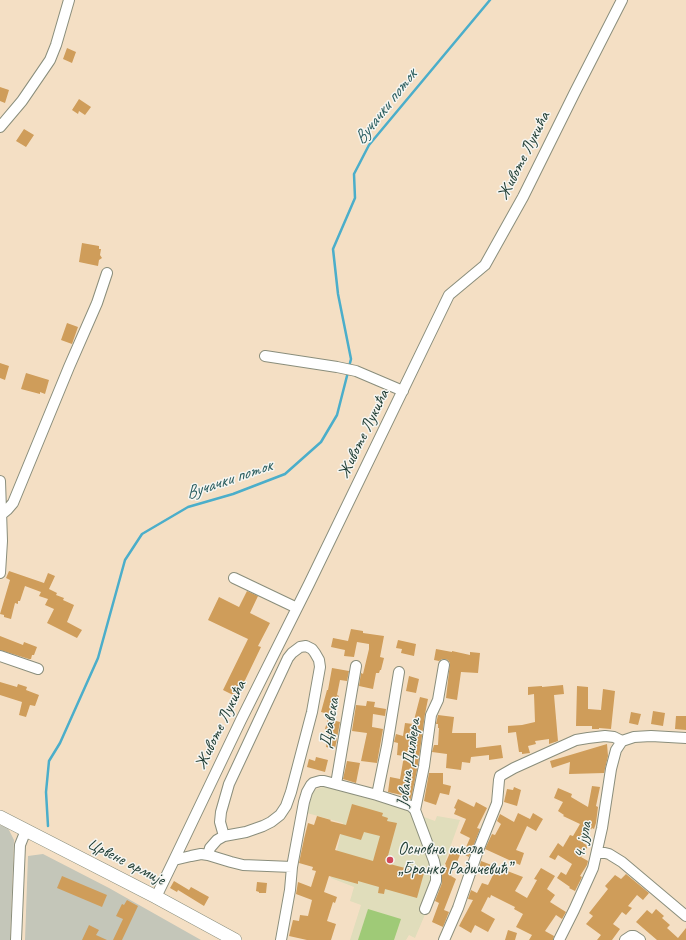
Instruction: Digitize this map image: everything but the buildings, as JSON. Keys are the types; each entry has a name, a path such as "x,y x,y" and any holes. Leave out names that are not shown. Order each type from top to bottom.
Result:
{"main road":[{"name":"Црвене армије","path":"0,818 156,897 235,940"}],"street":[{"path":"0,127 22,102 50,60 68,0"},
{"name":"Животе Лукића","path":"156,897 449,295 485,265 523,197 622,0"},
{"path":"1,515 13,503 97,303 107,273"},
{"path":"265,356 354,370 403,391"},
{"path":"0,481 2,541 0,573"},
{"path":"234,578 297,608"},
{"path":"208,855 210,848 217,840 224,836 246,832 263,826 280,815 286,806 312,712 320,667 319,660 315,653 312,649 306,646 300,647 288,658 229,784 221,812 220,822 224,836"},
{"path":"0,656 38,669"},
{"name":"Јована Дилбера","path":"425,909 436,881 436,870 415,810 432,715 438,700 444,665"},
{"name":"Дравска","path":"336,784 356,666"},
{"path":"377,795 400,672"},
{"path":"444,940 458,908 497,802 500,776 514,768 576,740 605,736 622,741 641,736 686,738"},
{"name":"4. јула","path":"559,940 593,868 602,828 613,759 616,750 622,741"},
{"path":"281,940 304,802 309,788 314,783 320,780 336,784 377,795 410,806 415,810"},
{"path":"16,940 20,845 26,830"},
{"path":"597,853 609,854 622,862 686,916"},
{"path":"174,860 196,855 208,855 244,865 292,868"},
{"path":"625,940 631,936 634,936 640,940"}],"shaded area":[{"name":"Основна школа „Бранко Радичевић”","path":"325,786 394,806 435,821 437,816 460,820 438,884 415,938 409,935 406,940 350,940 361,905 350,901 354,887 331,878 343,823 307,813 312,793 315,790"},
{"path":"0,825 8,828 14,840 10,940 0,940"},
{"path":"43,854 109,888 201,940 25,940 28,856"}],"green space":[{"path":"368,909 401,919 394,940 358,940"}],"waterway":[{"name":"Вучачки поток","path":"349,367 351,359 338,294 333,249 355,198 354,174 369,145 490,0"},
{"name":"Вучачки поток","path":"48,826 46,792 49,761 60,743 98,658 125,560 142,534 188,507 233,494 285,474 321,442 337,415 348,372"}],"place":[{"name":"Основна школа „Бранко Радичевић”","path":"390,860"}]}
